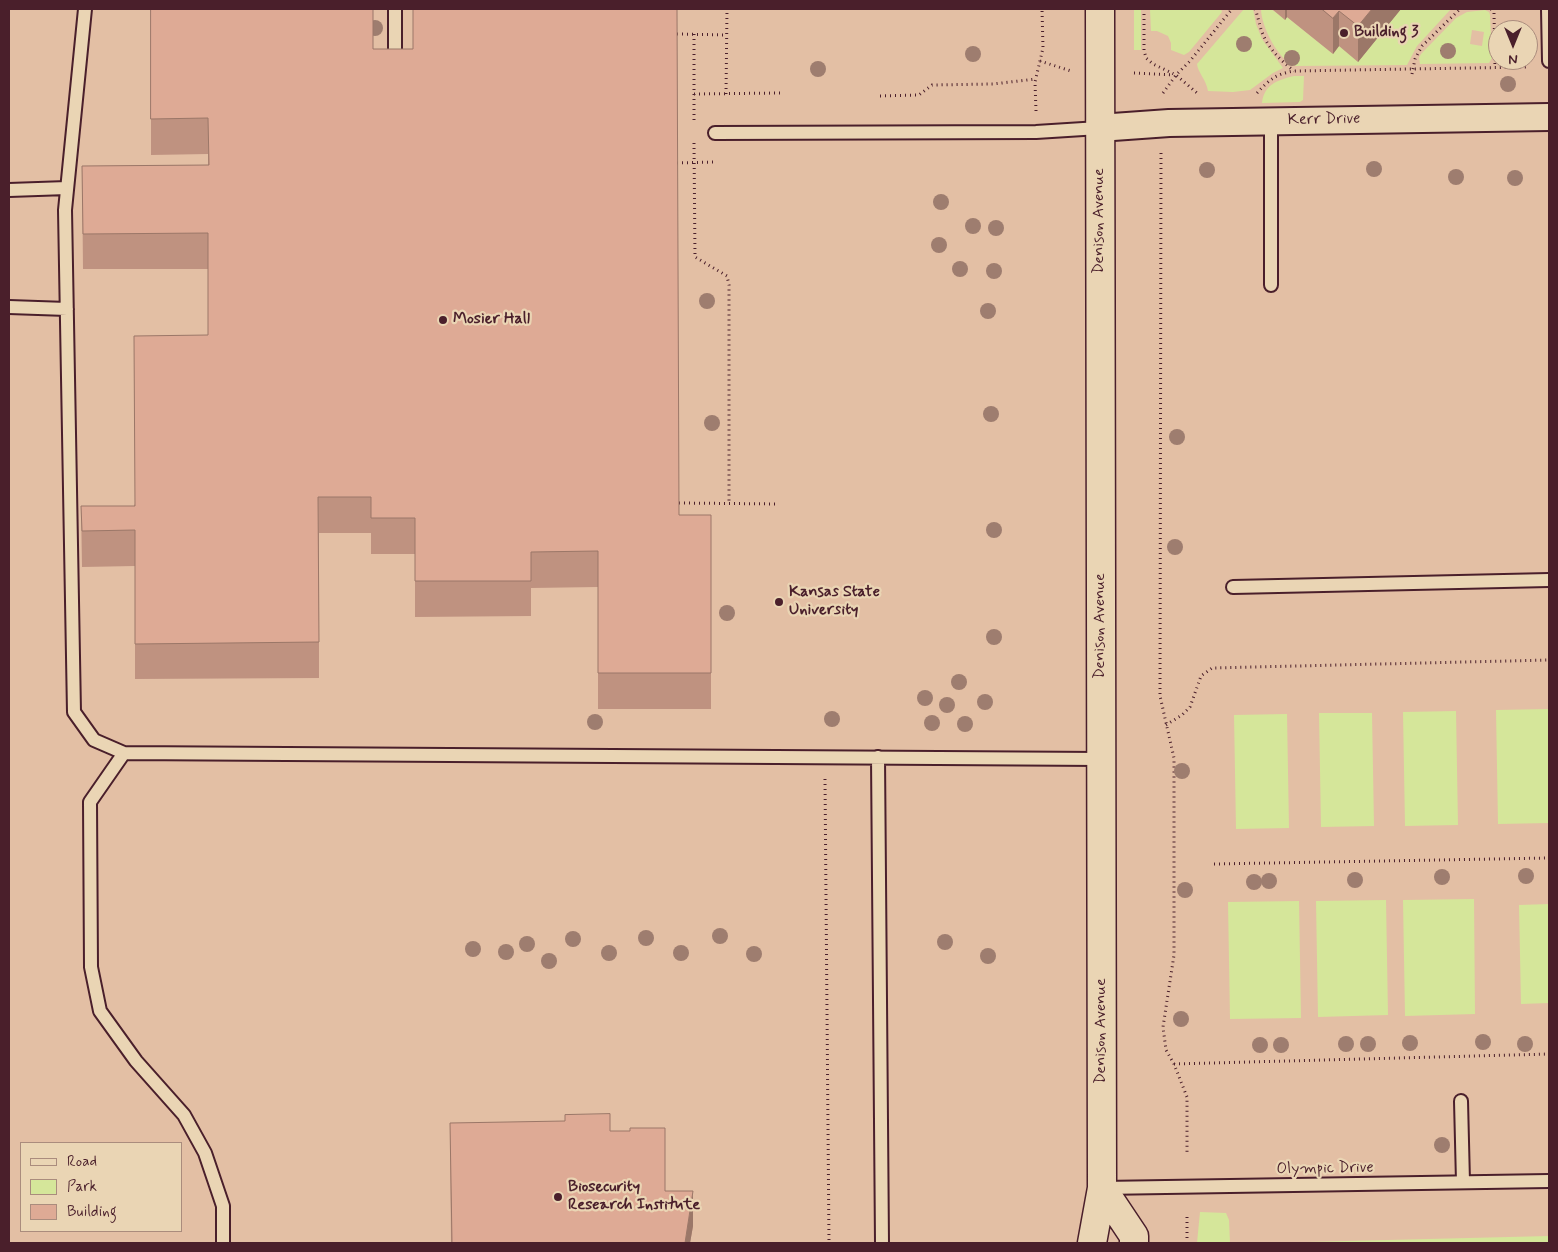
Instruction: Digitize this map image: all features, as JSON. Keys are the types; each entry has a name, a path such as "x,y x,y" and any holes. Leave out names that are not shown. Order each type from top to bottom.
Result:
{"street":[{"name":"Denison Avenue","path":"1092,1243 1102,1188 1100,9"},
{"name":"Kerr Drive","path":"1099,128 1169,123 1549,116"},
{"path":"1102,1188 1134,1236 1134,1243"}],"lane":[{"path":"85,9 65,210 74,712 94,740 124,753 1101,759"},
{"path":"395,9 395,66"},
{"path":"1548,9 1549,61"},
{"path":"1271,121 1271,285"},
{"path":"715,133 1036,132 1099,128"},
{"path":"9,190 67,188"},
{"path":"9,307 67,309"},
{"path":"1233,587 1549,580"},
{"path":"124,753 90,802 91,967 100,1011 136,1062 184,1115 205,1153 223,1206 223,1243"},
{"path":"878,757 882,1243"},
{"path":"1461,1101 1463,1182"},
{"name":"Olympic Drive","path":"1102,1188 1549,1181"}],"path":[{"path":"726,94 727,9"},
{"path":"1036,132 1036,79 1043,48 1042,9"},
{"path":"1144,9 1144,50 1146,58 1153,64 1176,75 1201,95"},
{"path":"1162,96 1176,75 1190,61 1232,9"},
{"path":"1255,9 1261,31 1269,45 1282,62 1294,71"},
{"path":"1413,72 1417,54 1422,46 1460,9"},
{"path":"677,34 727,35"},
{"path":"694,34 694,133"},
{"path":"1040,60 1076,73"},
{"path":"1256,94 1272,78 1294,71 1413,72 1488,67"},
{"path":"1134,73 1176,75"},
{"path":"880,96 919,95 932,85 993,84 1036,79"},
{"path":"694,94 780,93"},
{"path":"694,142 695,257 726,276 729,285 729,504"},
{"path":"1161,151 1160,696 1174,758 1174,955 1163,1027 1166,1050 1174,1064 1187,1097 1187,1155"},
{"path":"677,163 715,162"},
{"path":"679,503 778,504"},
{"path":"1166,725 1182,715 1190,707 1201,676 1212,668 1549,660"},
{"path":"825,758 829,1243"},
{"path":"1214,864 1549,858"},
{"path":"1174,1064 1549,1054"},
{"path":"1186,1243 1187,1213"}],"shaded area":[{"name":"Kansas State University","path":"9,9 1549,9 1549,1243 9,1243"}],"green space":[{"path":"1134,9 1141,9 1141,50 1134,50"},
{"path":"1150,9 1221,9 1222,12 1189,52 1184,55 1171,50 1168,36 1157,31 1151,31"},
{"path":"1244,9 1253,9 1262,39 1283,68 1250,90 1233,92 1208,91 1197,64"},
{"path":"1261,9 1271,9 1285,19 1287,17 1332,53 1339,46 1401,9 1451,9 1417,46 1407,65 1296,66 1283,58 1277,51 1264,25"},
{"path":"1485,10 1489,12 1488,63 1420,64 1419,58 1421,54 1456,18 1467,12","holes":["1472,30 1484,32 1482,46 1470,44"]},
{"path":"1294,76 1304,76 1303,100 1300,102 1262,103 1265,92 1272,84"},
{"path":"1549,709 1549,823 1498,824 1496,710"},
{"path":"1456,711 1458,825 1405,826 1403,712"},
{"path":"1319,713 1372,713 1374,826 1321,827"},
{"path":"1287,714 1289,828 1236,829 1234,715"},
{"path":"1474,899 1475,1014 1405,1016 1403,900"},
{"path":"1386,900 1388,1015 1318,1017 1316,901"},
{"path":"1299,901 1301,1018 1230,1019 1228,902"},
{"path":"1549,904 1549,1003 1521,1004 1519,905"},
{"path":"1200,1212 1226,1213 1229,1220 1230,1243 1197,1243"},
{"path":"1549,1236 1549,1243 1266,1243"}],"building":[{"name":"Mosier Hall","path":"151,9 373,9 373,49 413,49 413,9 677,9 679,515 711,515 711,673 598,673 598,551 531,552 531,581 415,581 415,518 371,518 371,497 318,497 319,642 135,644 135,530 82,531 81,506 135,506 134,336 208,335 208,233 83,234 82,166 209,165 208,118 151,119"},
{"path":"1322,9 1372,9 1358,26 1339,11 1333,18"},
{"name":"Biosecurity Research Institute","path":"610,1114 610,1131 630,1131 630,1128 665,1128 665,1191 693,1191 685,1243 452,1243 450,1123 565,1121 565,1115"}],"place":[{"name":"Building 3","path":"1344,33"},
{"name":"Mosier Hall","path":"443,320"},
{"name":"Kansas State University","path":"779,602"},
{"name":"Biosecurity Research Institute","path":"558,1197"}]}
